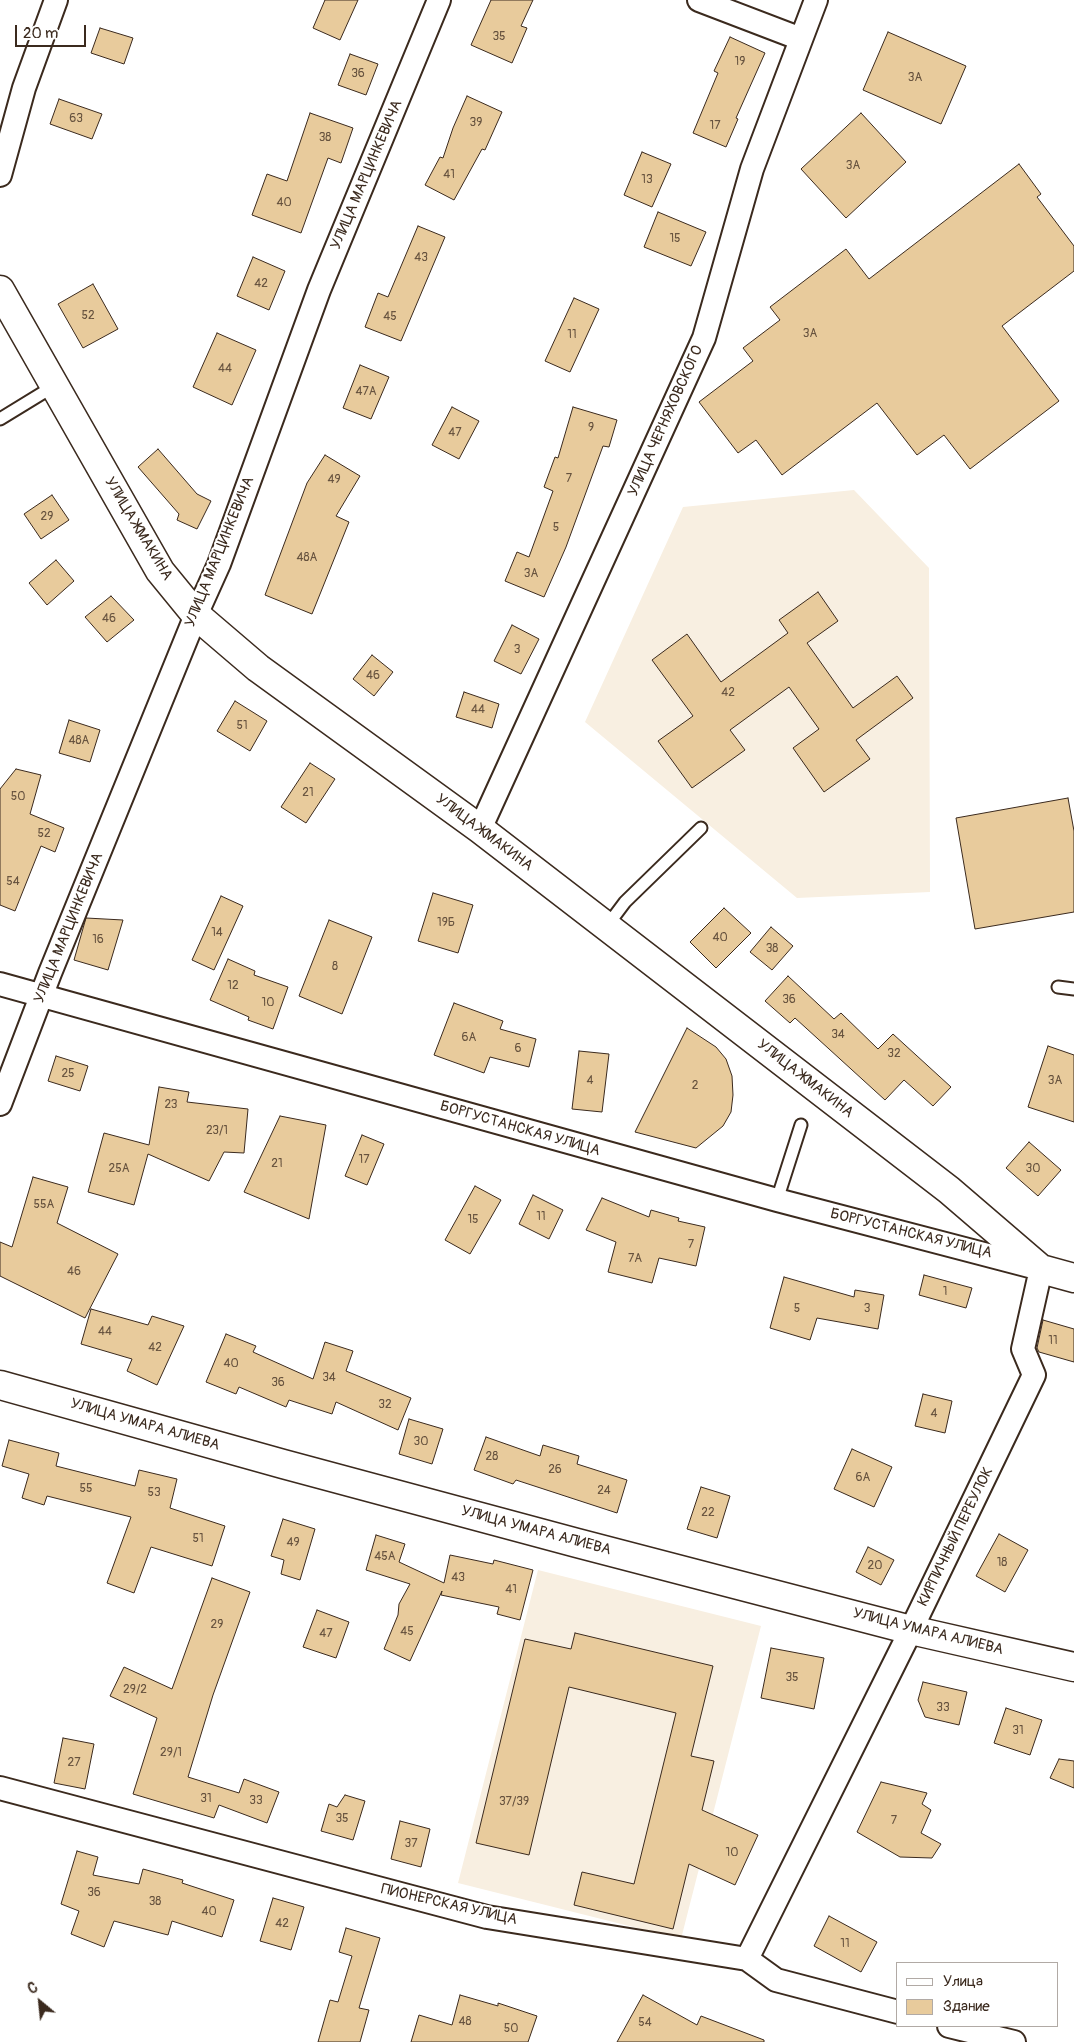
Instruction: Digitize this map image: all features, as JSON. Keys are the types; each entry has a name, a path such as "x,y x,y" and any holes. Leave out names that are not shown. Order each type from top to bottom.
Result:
{"street":[{"path":"0,174 24,88 56,0"},
{"name":"УЛИЦА МАРЦИНКЕВИЧА","path":"0,1104 196,615 219,564 319,290 439,0"},
{"path":"699,0 801,39"},
{"name":"УЛИЦА ЧЕРНЯХОВСКОГО","path":"480,829 704,338 752,169 816,0"},
{"name":"УЛИЦА ЖМАКИНА","path":"0,290 160,571 196,615 258,668 480,829 949,1190 1041,1269 1074,1278"},
{"name":"БОРГУСТАНСКАЯ УЛИЦА","path":"0,984 777,1200 1041,1269"},
{"name":"КИРПИЧНЫЙ ПЕРЕУЛОК","path":"747,1959 912,1630 1034,1375 1023,1350 1041,1269"},
{"name":"УЛИЦА УМАРА АЛИЕВА","path":"0,1384 283,1464 912,1630 1074,1667"},
{"name":"ПИОНЕРСКАЯ УЛИЦА","path":"0,1788 486,1917 747,1959 776,1980 896,2011"},
{"path":"969,2033 1014,2042"}],"lane":[{"path":"0,419 54,386"},
{"path":"607,926 625,902 701,828"},
{"path":"1058,987 1074,989"},
{"path":"777,1200 801,1125"}],"shaded area":[{"path":"854,490 929,568 930,892 797,898 585,722 683,507"},
{"path":"538,1570 761,1626 681,1939 458,1883"}],"building":[{"path":"325,0 358,0 340,40 313,28"},
{"path":"491,0 533,0 521,26 527,28 512,63 471,45"},
{"path":"100,28 133,38 124,64 91,53"},
{"path":"888,32 966,66 941,124 863,90"},
{"path":"730,37 765,53 736,118 738,119 726,147 693,133 718,73 714,71"},
{"path":"350,54 378,64 366,95 338,85"},
{"path":"467,96 502,112 485,150 482,149 454,200 425,185 440,157 443,158 453,128"},
{"path":"59,99 102,114 92,139 50,124"},
{"path":"310,113 353,128 341,163 328,158 301,233 252,215 267,174 287,181"},
{"path":"861,113 906,162 846,218 801,169"},
{"path":"642,152 671,164 652,207 624,195"},
{"path":"1019,164 1041,194 1037,197 1074,246 1074,271 1002,326 1059,401 970,469 944,435 917,455 877,403 782,475 756,440 738,453 699,402 753,361 743,348 780,320 770,307 846,249 869,279"},
{"path":"658,212 706,232 691,266 644,247"},
{"path":"418,226 445,237 401,341 365,327 378,293 388,297"},
{"path":"253,257 285,271 269,310 237,296"},
{"path":"93,284 118,329 83,348 58,304"},
{"path":"574,298 599,309 570,372 545,361"},
{"path":"217,333 256,350 232,405 193,387"},
{"path":"360,365 389,377 371,419 343,408"},
{"path":"452,407 479,421 459,459 432,445"},
{"path":"573,407 617,420 609,447 603,446 566,547 544,597 505,581 517,552 529,557 553,491 544,487 555,457 558,458"},
{"path":"158,449 197,494 211,501 197,529 177,520 179,514 138,467"},
{"path":"325,455 360,476 336,516 349,522 312,614 265,595 307,483"},
{"path":"52,495 69,520 41,539 24,514"},
{"path":"56,560 74,581 47,605 29,583"},
{"path":"818,592 838,621 807,643 853,708 897,676 913,698 856,740 870,759 824,792 793,748 819,729 789,687 730,730 745,750 692,788 658,741 693,716 652,660 687,634 721,682 788,633 779,620"},
{"path":"111,596 134,620 107,642 85,617"},
{"path":"512,625 539,639 521,674 494,661"},
{"path":"372,655 393,672 374,696 353,679"},
{"path":"464,692 499,704 492,728 456,717"},
{"path":"235,701 267,721 250,751 217,731"},
{"path":"69,720 100,730 90,762 59,753"},
{"path":"310,763 335,779 306,823 281,807"},
{"path":"16,769 41,775 30,814 64,828 55,852 41,846 15,911 0,905 0,789"},
{"path":"1068,798 1074,831 1074,912 975,929 956,818"},
{"path":"433,893 473,905 458,953 418,941"},
{"path":"221,896 243,906 214,970 192,960"},
{"path":"724,908 751,933 716,968 690,942"},
{"path":"86,918 123,920 108,970 74,960"},
{"path":"329,920 372,937 342,1014 299,996"},
{"path":"771,927 793,946 772,970 750,952"},
{"path":"228,959 255,971 254,975 288,987 273,1029 248,1020 249,1017 210,1000"},
{"path":"788,976 834,1019 841,1013 878,1049 893,1034 951,1087 933,1106 904,1080 885,1100 795,1018 790,1023 765,1001"},
{"path":"454,1003 503,1021 500,1029 536,1039 529,1067 490,1057 484,1073 434,1055"},
{"path":"687,1028 716,1047 726,1059 732,1076 733,1095 731,1112 723,1126 696,1148 635,1132"},
{"path":"1048,1046 1074,1055 1074,1122 1028,1107"},
{"path":"579,1051 609,1054 602,1112 572,1109"},
{"path":"56,1056 88,1066 80,1091 48,1081"},
{"path":"159,1087 189,1092 187,1102 248,1109 244,1153 224,1152 209,1181 148,1154 134,1205 88,1192 104,1133 149,1145"},
{"path":"280,1116 326,1125 309,1219 244,1192"},
{"path":"362,1135 384,1144 367,1185 345,1176"},
{"path":"1029,1142 1061,1170 1038,1196 1006,1168"},
{"path":"33,1177 68,1187 57,1223 118,1254 85,1318 0,1276 0,1242 12,1247"},
{"path":"475,1186 501,1200 470,1254 445,1240"},
{"path":"533,1195 563,1210 549,1239 519,1224"},
{"path":"602,1198 649,1217 651,1210 679,1218 678,1221 705,1227 696,1266 659,1258 652,1283 608,1272 616,1242 586,1230"},
{"path":"924,1275 972,1288 966,1308 919,1295"},
{"path":"784,1277 854,1297 855,1290 884,1295 878,1329 817,1318 810,1340 770,1328"},
{"path":"91,1309 148,1325 152,1316 184,1326 157,1385 127,1371 132,1359 81,1344"},
{"path":"1043,1320 1074,1329 1074,1362 1039,1352 1037,1348"},
{"path":"226,1334 256,1346 253,1352 313,1379 325,1342 353,1351 346,1371 411,1398 398,1430 336,1402 332,1414 289,1400 286,1407 239,1387 236,1394 206,1382"},
{"path":"923,1394 952,1401 945,1433 915,1426"},
{"path":"409,1419 443,1429 432,1464 399,1454"},
{"path":"486,1437 540,1456 543,1445 579,1456 577,1464 627,1480 617,1513 516,1480 513,1484 474,1470"},
{"path":"9,1440 59,1453 56,1466 135,1486 139,1470 177,1479 170,1508 225,1526 212,1566 151,1547 134,1593 107,1583 131,1517 47,1496 44,1505 22,1498 29,1474 2,1466"},
{"path":"852,1449 892,1467 874,1507 834,1489"},
{"path":"701,1487 730,1496 717,1538 687,1529"},
{"path":"283,1519 315,1529 300,1580 281,1574 284,1560 271,1556"},
{"path":"999,1534 1028,1550 1005,1592 976,1576"},
{"path":"376,1535 405,1544 399,1562 444,1583 450,1555 493,1564 494,1560 533,1570 520,1620 497,1614 499,1607 441,1595 442,1591 410,1661 384,1649 398,1615 399,1604 410,1584 366,1570"},
{"path":"868,1547 894,1560 881,1585 856,1572"},
{"path":"212,1578 250,1592 213,1695 188,1777 239,1793 244,1779 279,1792 267,1823 219,1805 214,1818 133,1794 157,1718 110,1696 124,1667 172,1689"},
{"path":"317,1610 349,1622 336,1658 303,1647"},
{"path":"575,1633 713,1666 691,1756 714,1761 702,1810 758,1835 735,1885 689,1864 673,1929 574,1905 582,1872 634,1884 676,1713 569,1687 529,1855 476,1843 525,1639 571,1649"},
{"path":"771,1648 824,1658 814,1709 761,1698"},
{"path":"923,1682 967,1692 959,1725 925,1717 918,1700"},
{"path":"1006,1708 1042,1720 1030,1755 994,1743"},
{"path":"63,1738 94,1744 85,1789 54,1783"},
{"path":"1059,1759 1074,1761 1074,1788 1050,1778"},
{"path":"881,1782 927,1793 922,1804 931,1810 921,1833 941,1844 932,1858 900,1857 857,1832"},
{"path":"345,1795 365,1801 353,1840 321,1831 329,1804 337,1807"},
{"path":"400,1821 430,1829 421,1867 391,1859"},
{"path":"77,1851 98,1857 93,1875 139,1884 143,1869 183,1880 182,1883 234,1900 222,1937 172,1921 168,1935 114,1921 104,1947 71,1934 79,1911 61,1904"},
{"path":"273,1898 304,1907 291,1950 260,1941"},
{"path":"829,1916 877,1942 861,1972 814,1946"},
{"path":"346,1928 380,1938 359,2008 369,2010 360,2042 318,2042 330,2000 338,2002 352,1956 339,1952"},
{"path":"460,1995 498,2006 498,2003 537,2016 528,2042 411,2042 419,2015 452,2025"},
{"path":"643,1995 697,2025 701,2016 764,2040 764,2042 617,2042"}]}
